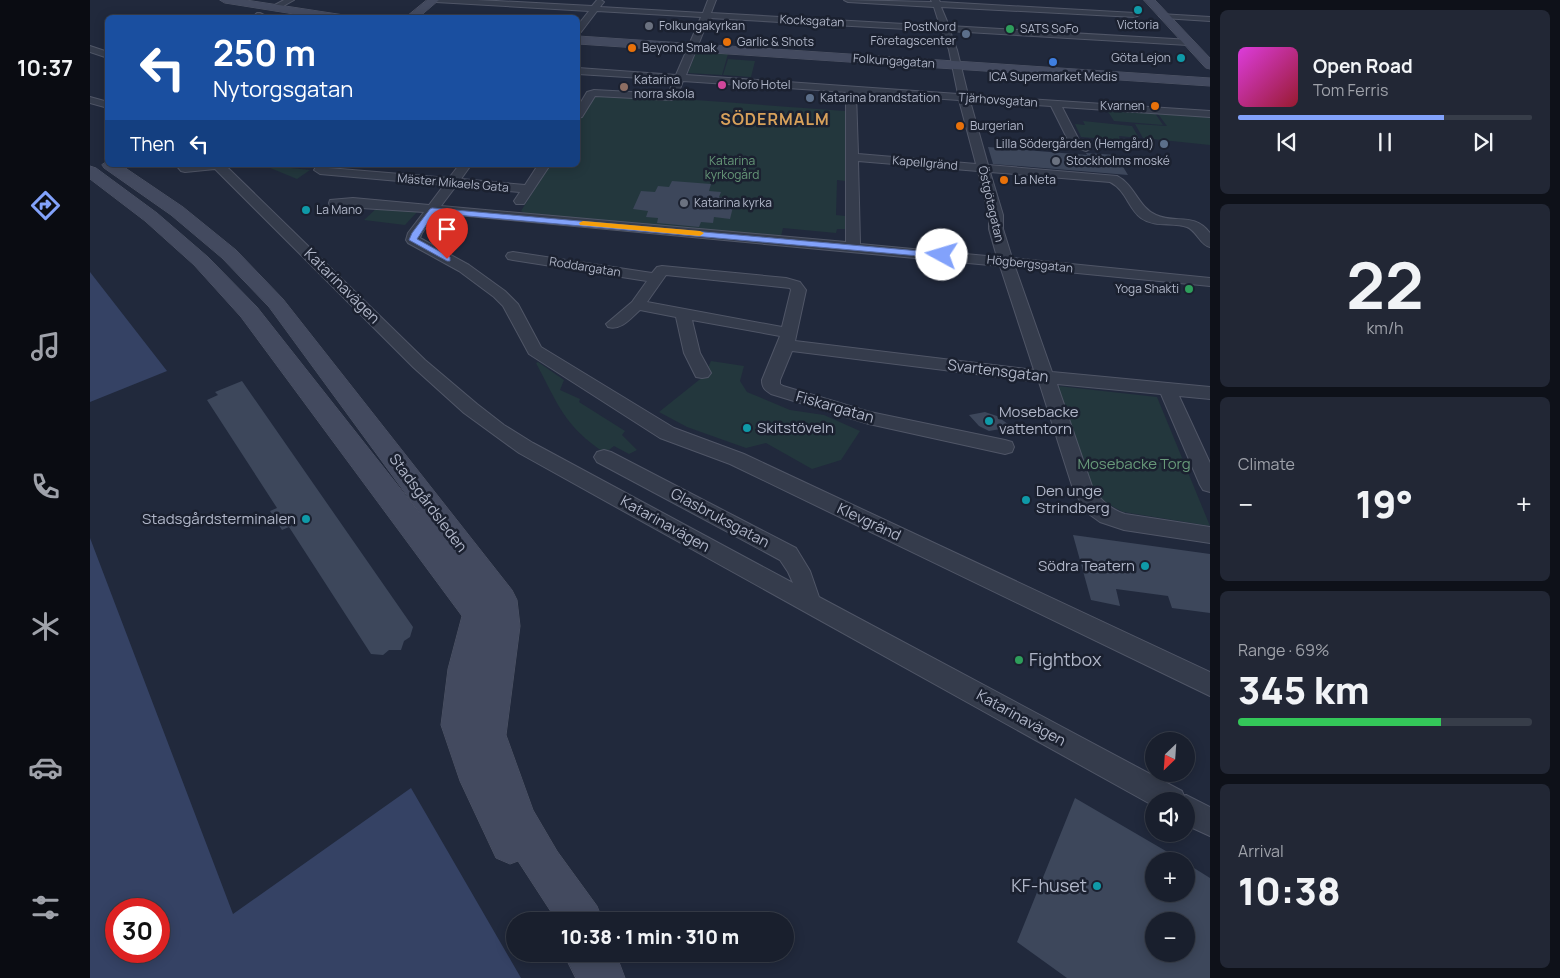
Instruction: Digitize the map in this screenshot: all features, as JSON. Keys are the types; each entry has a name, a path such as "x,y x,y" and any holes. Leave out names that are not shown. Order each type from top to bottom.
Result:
{"street":[{"path":"275,7 290,0"},
{"path":"414,15 435,0"},
{"name":"Kocksgatan","path":"435,0 1188,42"},
{"path":"580,28 602,0"},
{"path":"580,111 594,92 672,97 712,0"},
{"path":"848,0 935,2 1135,15"},
{"path":"1149,0 1210,55"},
{"path":"1158,0 1170,11 1168,16"},
{"path":"219,1 325,15"},
{"path":"219,1 303,15"},
{"name":"Östgötagatan","path":"935,2 944,26 947,29 996,215 996,230 1005,262 1039,364 1046,377"},
{"path":"1168,16 1210,18"},
{"path":"1168,16 1188,42 1210,65"},
{"name":"Folkungagatan","path":"580,38 1210,78"},
{"path":"90,49 105,54"},
{"name":"Folkungagatan","path":"956,63 1210,82"},
{"name":"Tjärhovsgatan","path":"580,71 1210,114"},
{"path":"851,89 853,247"},
{"path":"90,100 105,104"},
{"path":"1055,104 1075,144 1086,148"},
{"name":"Kapellgränd","path":"852,157 1106,178 1120,181 1146,215 1196,226 1210,243"},
{"name":"Stadsgårdsleden","path":"100,164 158,223 201,261 249,312 479,613 465,669 459,726 479,781 514,853 557,912"},
{"name":"Stadsgårdsleden","path":"100,164 184,217 229,254 276,303 501,600 504,626 488,735 518,822 543,865 576,912"},
{"path":"184,167 199,167"},
{"name":"Katarinavägen","path":"220,167 424,366 494,428 526,448 1156,792"},
{"path":"432,210 463,167"},
{"path":"510,217 543,167"},
{"name":"Mäster Mikaels Gata","path":"320,170 528,190"},
{"name":"Högbergsgatan","path":"335,203 352,202 853,247 1210,282"},
{"name":"Klevgränd","path":"432,210 415,233 413,240 481,278 510,304 535,350 667,433 737,459 1210,684"},
{"name":"Roddargatan","path":"513,256 659,274 786,282 795,285"},
{"path":"614,324 637,306 659,274"},
{"name":"Fiskargatan","path":"795,285 799,290 787,339 771,380 771,386 777,390 869,418 1005,447"},
{"name":"Svartensgatan","path":"637,306 787,339 1046,377 1210,393"},
{"path":"683,315 692,353 702,373"},
{"path":"1046,377 1084,492 1096,508 1107,516 1124,522 1210,535"},
{"path":"1166,388 1210,485"},
{"name":"Glasbruksgatan","path":"604,457 788,554 796,563 804,581 809,602"},
{"path":"1195,814 1210,822"},
{"path":"592,962 603,978"},
{"path":"610,962 621,978"}],"green space":[{"path":"696,52 728,54 722,75 688,73"},
{"path":"728,59 755,61 751,77 723,75"},
{"name":"Katarina kyrkogård","path":"596,94 845,111 845,181 837,180 836,215 845,216 845,229 837,229 836,233 783,228 781,236 524,213 521,211 549,167 580,167 580,120"},
{"path":"1107,110 1155,113 1163,125 1114,121"},
{"path":"1158,114 1210,117 1210,145 1143,138 1135,124 1167,126"},
{"path":"1083,121 1132,126 1139,138 1119,136 1120,140 1081,137 1075,124 1085,125"},
{"path":"268,167 292,167 310,170 297,179"},
{"path":"378,207 418,211 405,225 364,220"},
{"path":"711,361 744,366 740,381 747,392 790,410 824,415 860,431 841,460 812,469 766,443 746,448 687,427 659,412 704,376"},
{"path":"538,362 564,380 560,390 580,399 579,402 625,431 622,435 637,450 629,454 614,446 605,453 591,443 563,413 536,363"},
{"name":"Mosebacke Torg","path":"1058,386 1157,397 1210,526 1123,512 1106,503 1094,491"}],"water":[{"path":"90,272 167,371 90,402"},
{"path":"90,538 233,914 411,788 506,952 506,962 512,962 521,978 90,978"}],"building":[{"name":"Stockholms moské","path":"988,147 1087,155 1086,153 1116,155 1128,175 993,164"},
{"name":"Katarina kyrka","path":"672,181 711,184 709,191 721,192 719,197 735,199 730,219 714,217 713,223 701,222 699,227 657,223 658,218 646,217 648,211 633,209 641,191 655,192 658,186 669,187"},
{"name":"Stadsgårdsterminalen","path":"242,381 413,627 410,637 404,641 401,650 389,650 383,655 371,654 289,527 282,530 270,511 277,508 207,400 218,395 215,392"},
{"name":"Mosebacke vattentorn","path":"985,412 997,416 1012,427 989,431 979,426 969,415"},
{"name":"Södra Teatern","path":"1073,535 1210,554 1210,613 1172,608 1168,596 1116,589 1120,606 1091,600"},
{"name":"KF-huset","path":"1075,798 1145,839 1145,842 1150,842 1168,852 1145,852 1145,902 1195,902 1195,869 1210,878 1210,978 1067,978 1017,942"}],"slow traffic":[{"path":"583,223 700,233"}],"place":[{"name":"Victoria","path":"1138,10"},
{"name":"Folkungakyrkan","path":"649,26"},
{"name":"SATS SoFo","path":"1010,29"},
{"name":"PostNord Företagscenter","path":"966,34"},
{"name":"Garlic & Shots","path":"727,42"},
{"name":"Beyond Smak","path":"632,48"},
{"name":"Göta Lejon","path":"1181,58"},
{"name":"ICA Supermarket Medis","path":"1053,62"},
{"name":"Nofo Hotel","path":"722,85"},
{"name":"Katarina norra skola","path":"624,87"},
{"name":"Katarina brandstation","path":"810,98"},
{"name":"Kvarnen","path":"1155,106"},
{"name":"Burgerian","path":"960,126"},
{"name":"Lilla Södergården (Hemgård)","path":"1164,144"},
{"name":"Stockholms moské","path":"1056,161"},
{"name":"La Neta","path":"1004,180"},
{"name":"Katarina kyrka","path":"684,203"},
{"name":"La Mano","path":"306,210"},
{"name":"Yoga Shakti","path":"1189,289"},
{"name":"Mosebacke vattentorn","path":"989,421"},
{"name":"Skitstöveln","path":"747,428"},
{"name":"Den unge Strindberg","path":"1026,500"},
{"name":"Stadsgårdsterminalen","path":"306,519"},
{"name":"Södra Teatern","path":"1145,566"},
{"name":"Fightbox","path":"1019,660"},
{"name":"KF-huset","path":"1097,886"}],"district":[{"name":"SÖDERMALM","path":"775,119"}],"route":[{"path":"447,259 413,240 415,233 432,210 942,255"}]}
